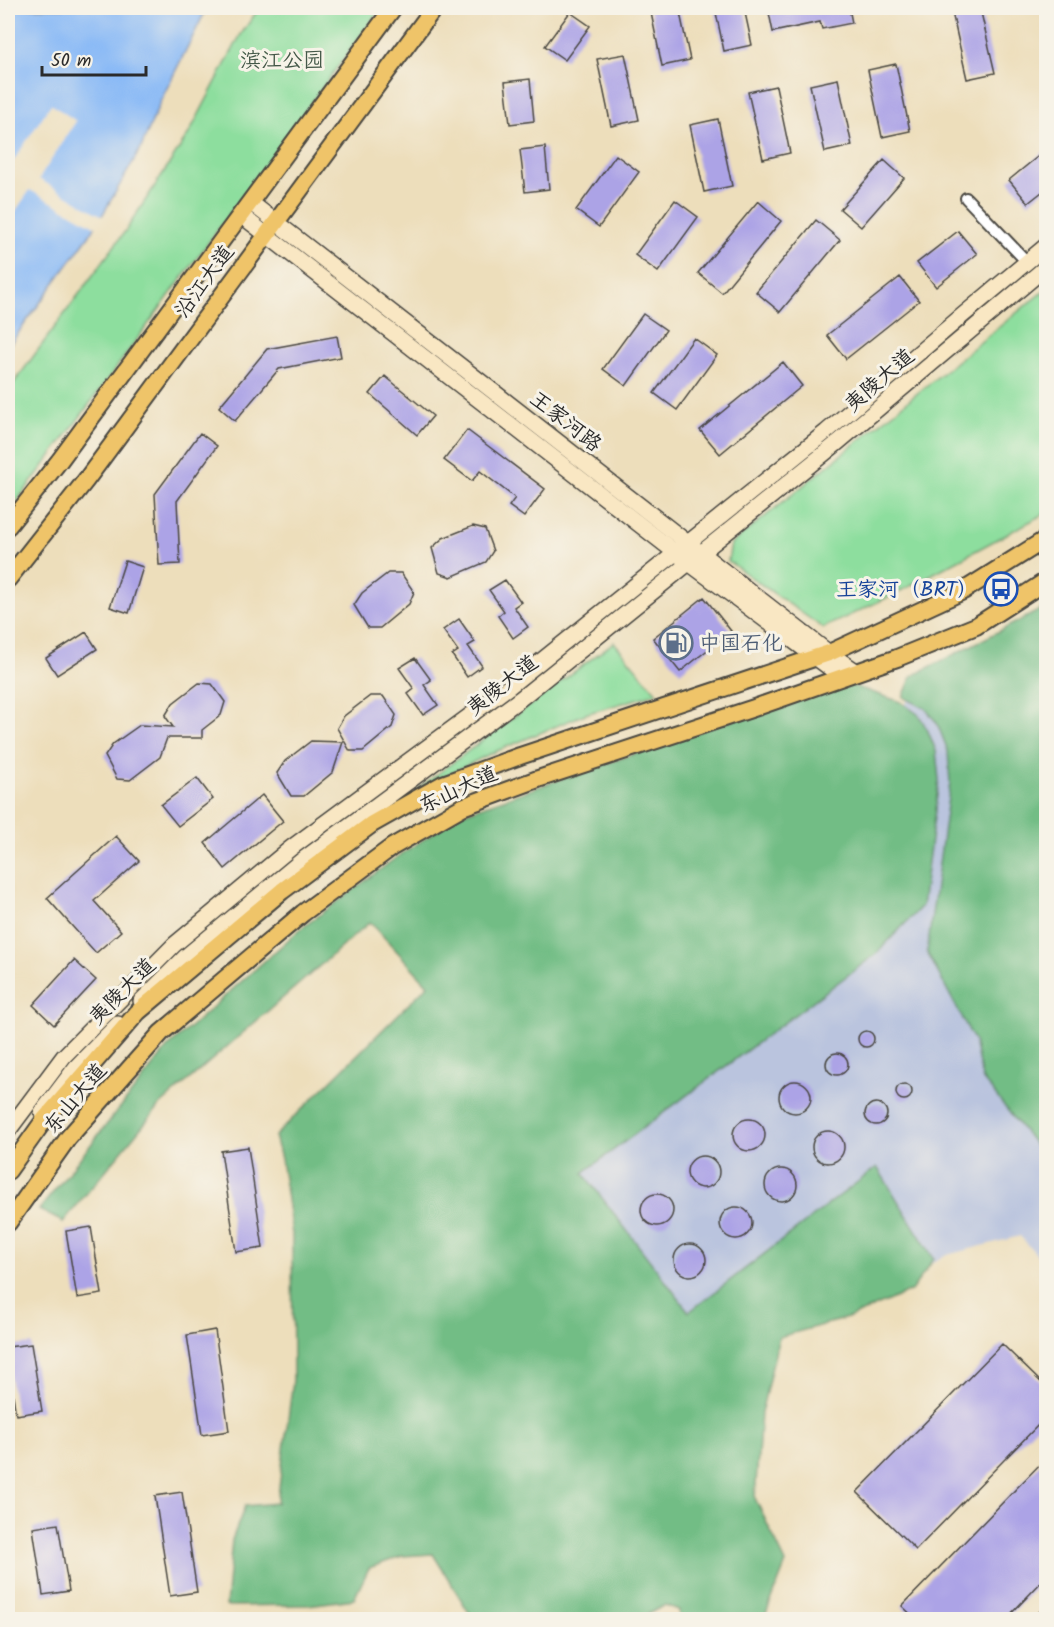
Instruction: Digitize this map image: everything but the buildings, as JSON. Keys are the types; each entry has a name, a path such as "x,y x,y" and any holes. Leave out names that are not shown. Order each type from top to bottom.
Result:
{"main road":[{"name":"沿江大道","path":"8,526 60,460 393,8"},
{"name":"沿江大道","path":"8,579 86,480 434,8"},
{"name":"王家河路","path":"245,208 682,547 702,553 822,655"},
{"name":"夷陵大道","path":"8,1131 64,1056 174,945 291,848 510,686 826,432 1047,246"},
{"name":"夷陵大道","path":"8,1158 76,1067 185,957 301,861 520,699 836,444 1047,267"},
{"name":"东山大道","path":"8,1171 45,1119 138,1012 282,891 372,824 443,784 822,655 963,591 1047,539"},
{"name":"王家河路","path":"682,547 689,563 849,674"},
{"name":"东山大道","path":"8,1223 68,1138 161,1033 303,913 392,846 462,807 538,779 897,658 976,626 1047,580"}],"street":[{"path":"966,198 1027,262"},
{"path":"1040,1620 1047,1614"}],"shaded area":[{"path":"923,670 1046,838 1046,1265 1020,1236 943,1256 851,1317 806,1312 734,1342 546,1311 586,924 862,792"}],"green space":[{"name":"滨江公园","path":"259,8 381,8 8,513 8,391 126,230 188,135 240,36"},
{"path":"1046,289 1046,513 899,592 823,628 728,561 731,544"},
{"path":"1046,607 1046,1159 982,1078 974,1040 927,952 950,783 948,751 937,723 925,708 903,697 912,676"},
{"path":"614,642 657,693 585,714 490,754 416,790"},
{"path":"842,682 901,702 919,715 936,751 939,780 922,906 876,954 583,1173 689,1312 877,1167 934,1259 911,1291 851,1317 779,1337 761,1413 755,1498 786,1563 764,1619 679,1619 679,1610 665,1605 639,1619 473,1619 433,1554 402,1556 369,1568 354,1599 308,1605 226,1606 232,1540 245,1506 277,1503 293,1380 292,1234 281,1159 275,1136 428,985 370,922 160,1105 63,1222 39,1210 168,1047 298,931 393,860 463,813"}],"water":[{"path":"8,8 207,8 161,100 141,148 96,226 8,347"}],"pier":[{"path":"51,104 76,121 39,179 104,217 98,228 30,190 8,222 8,169"}],"place":[{"name":"王家河（BRT）","path":"1001,589"},
{"name":"中国石化","path":"676,643"}]}
